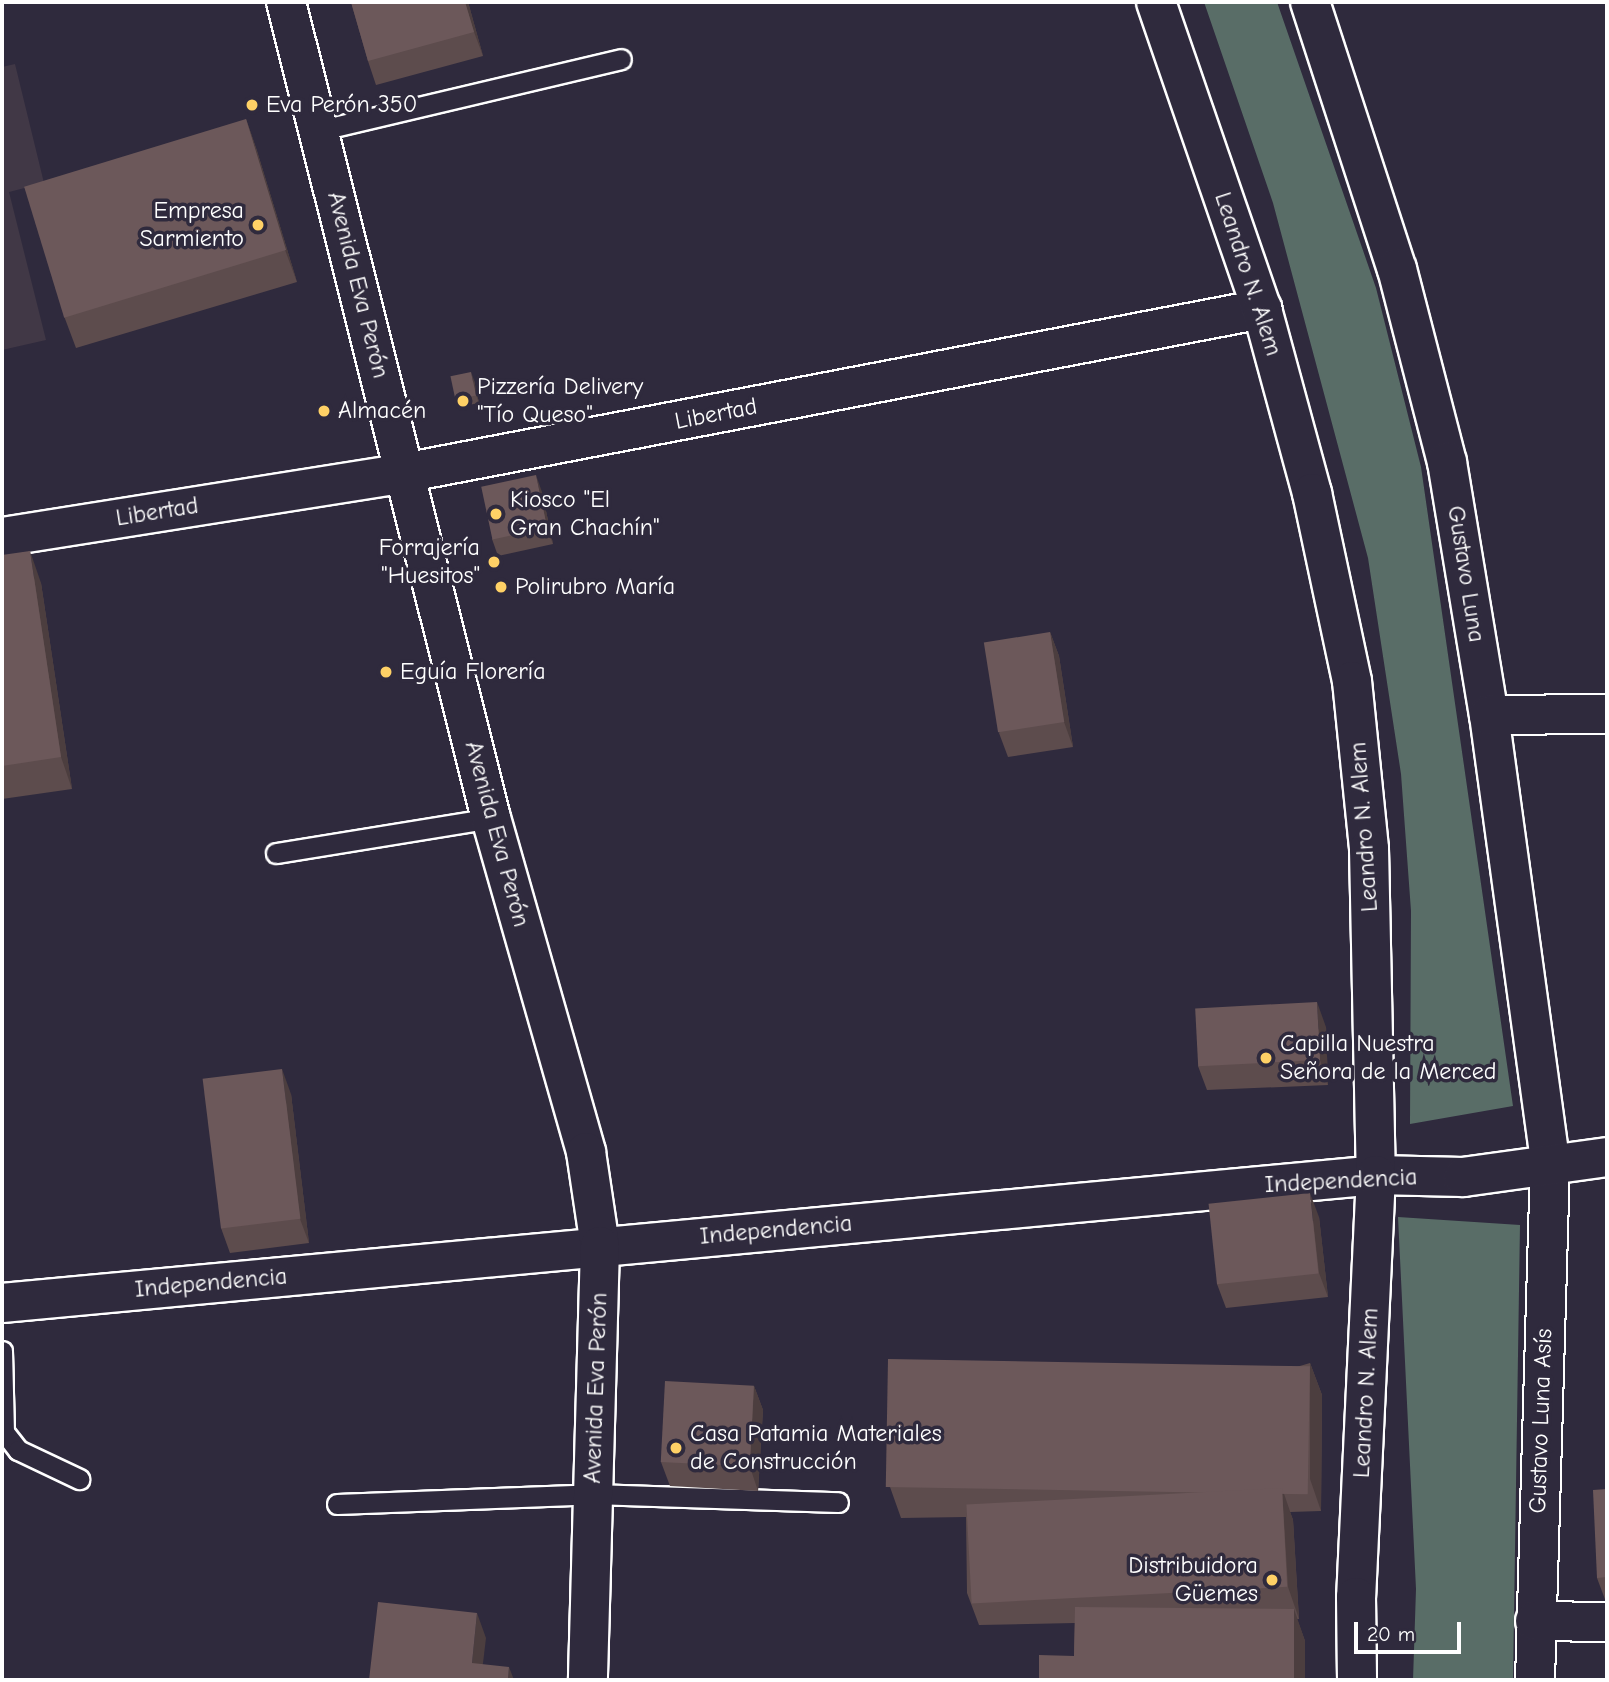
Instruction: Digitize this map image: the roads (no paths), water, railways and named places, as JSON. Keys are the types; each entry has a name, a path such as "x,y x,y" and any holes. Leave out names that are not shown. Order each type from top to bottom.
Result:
{"street":[{"name":"Avenida Eva Perón","path":"286,2 321,130 491,818 586,1152 600,1246 588,1680"},
{"name":"Leandro N. Alem","path":"1156,2 1262,309 1312,493 1352,681 1369,849 1376,1174 1356,1597 1357,1680"},
{"name":"Gustavo Luna","path":"1310,2 1397,269 1447,462 1489,715 1550,1163"},
{"name":"Libertad","path":"2,537 404,473 1262,309"},
{"path":"1489,715 1607,714"},
{"name":"Independencia","path":"2,1303 1376,1174 1463,1177 1607,1157"},
{"name":"Gustavo Luna Asís","path":"1535,1680 1550,1163"},
{"path":"1535,1621 1607,1622"}],"lane":[{"path":"321,130 621,59"},
{"path":"276,853 491,818"},
{"path":"2,1351 4,1432 18,1450 79,1479"},
{"path":"337,1504 593,1494 838,1502"}],"place":[{"name":"Eva Perón 350","path":"252,105"},
{"name":"Empresa Sarmiento","path":"258,225"},
{"name":"Pizzería Delivery \"Tío Queso\"","path":"463,401"},
{"name":"Almacén","path":"324,411"},
{"name":"Kiosco \"El Gran Chachín\"","path":"496,514"},
{"name":"Forrajería \"Huesitos\"","path":"494,562"},
{"name":"Polirubro María","path":"501,587"},
{"name":"Eguía Florería","path":"386,672"},
{"name":"Capilla Nuestra Señora de la Merced","path":"1266,1058"},
{"name":"Casa Patamia Materiales de Construcción","path":"676,1448"},
{"name":"Distribuidora Güemes","path":"1272,1580"}]}
